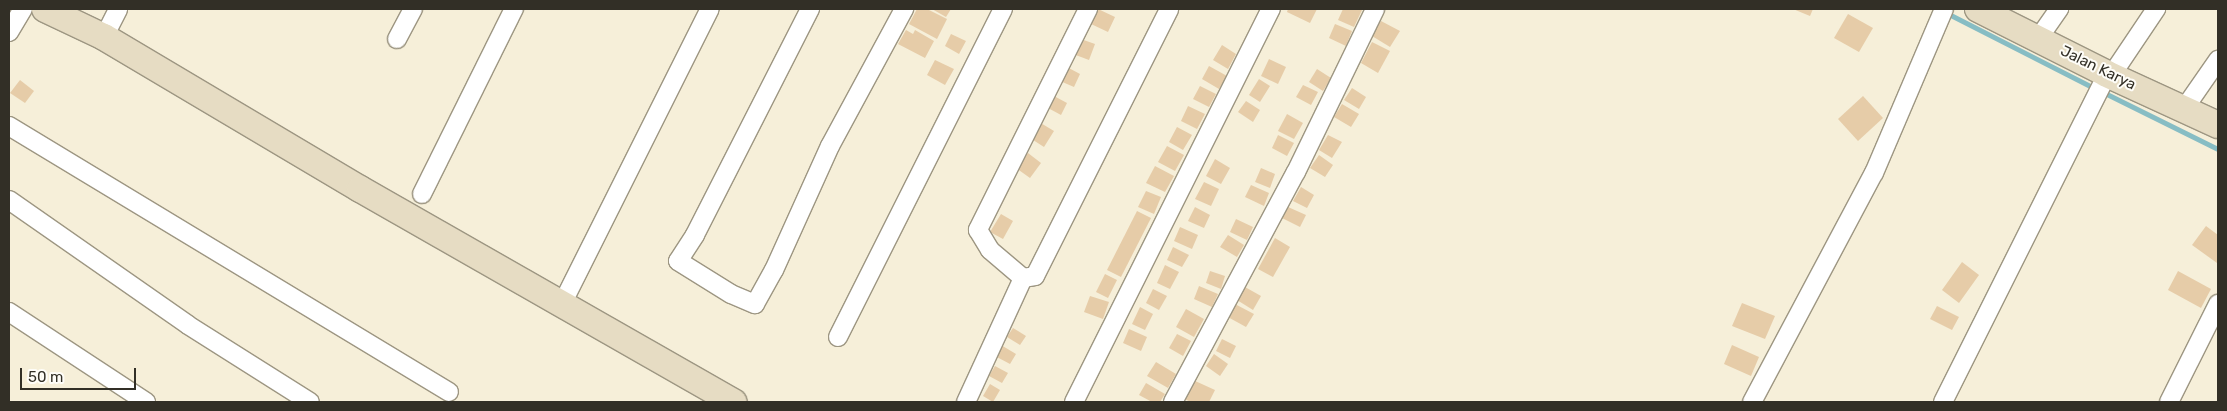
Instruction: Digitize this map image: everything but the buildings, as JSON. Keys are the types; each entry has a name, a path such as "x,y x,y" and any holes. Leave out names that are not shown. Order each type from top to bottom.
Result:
{"street":[{"path":"9,32 23,9"},
{"path":"45,9 104,37 352,184 734,402"},
{"path":"104,37 118,9"},
{"path":"397,40 412,9"},
{"path":"422,194 514,9"},
{"path":"562,304 710,9"},
{"path":"810,9 695,235 678,261 731,294 755,304 774,270 830,146 904,9"},
{"path":"838,337 1003,9"},
{"path":"1088,9 978,230 990,250 1023,278 1035,276 1169,9"},
{"path":"1074,402 1271,9"},
{"path":"1173,402 1296,172 1375,9"},
{"path":"1752,402 1874,173 1944,9"},
{"name":"Jalan Karya","path":"1978,9 2038,39 2106,77 2218,125"},
{"path":"2038,39 2059,9"},
{"path":"1943,402 2106,77 2156,9"},
{"path":"2184,109 2218,60"},
{"path":"9,126 449,392"},
{"path":"9,200 188,325 310,402"},
{"path":"966,402 1023,278"},
{"path":"2169,402 2218,304"},
{"path":"9,312 146,402"}],"waterway":[{"path":"1947,13 2096,89"},
{"path":"2103,92 2218,149"}]}
